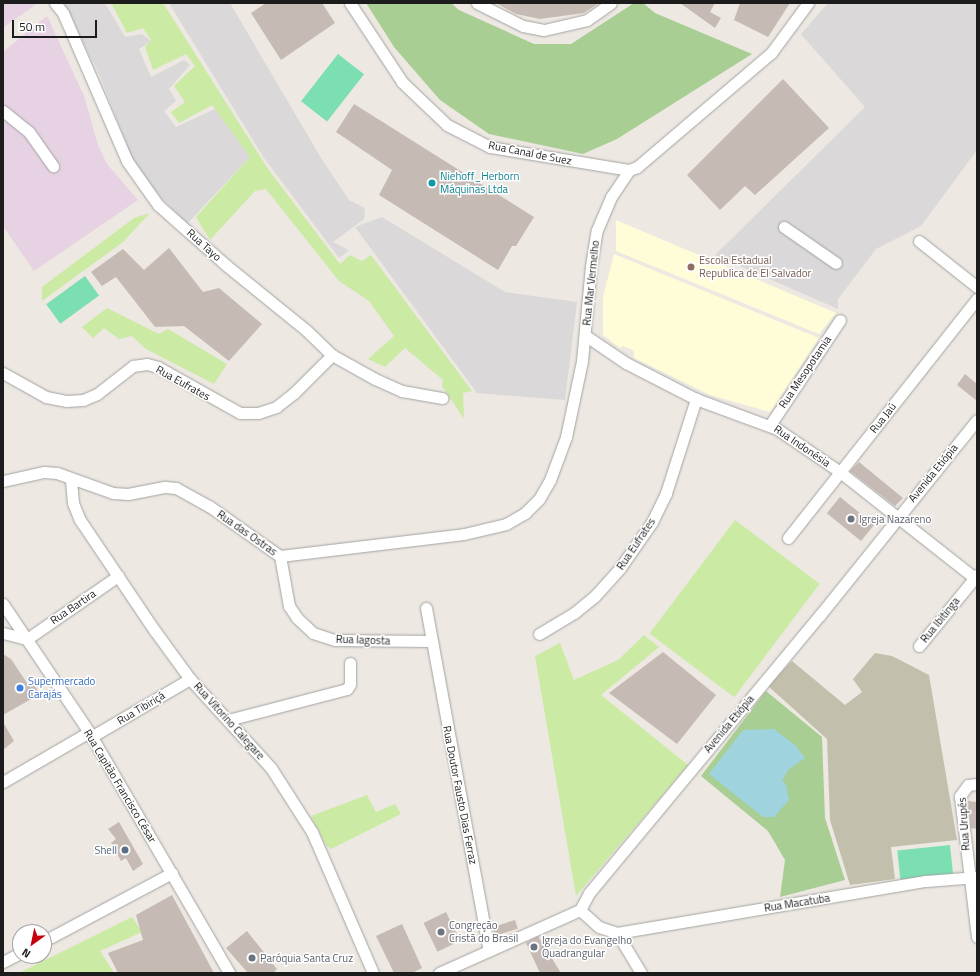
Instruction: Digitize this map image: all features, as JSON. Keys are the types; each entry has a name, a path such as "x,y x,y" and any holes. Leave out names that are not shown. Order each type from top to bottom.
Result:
{"street":[{"name":"Rua Tayo","path":"55,3 63,13 127,162 158,205 227,266 306,330 332,355 374,379 402,391 442,398"},
{"name":"Rua Canal de Suez","path":"350,3 402,82 447,125 490,147 629,170"},
{"path":"477,3 523,26 544,30 587,20 611,3"},
{"name":"Rua Mar Vermelho","path":"539,499 560,459 579,378 586,336 591,266 597,230 602,214 629,170 637,168 754,69 771,53 808,3"},
{"path":"3,111 29,132 52,166"},
{"path":"784,227 836,262"},
{"path":"920,241 977,287"},
{"name":"Rua Jaú","path":"788,538 977,299"},
{"name":"Rua Mesopotamia","path":"770,424 840,320"},
{"name":"Rua Indonésia","path":"586,336 626,363 696,399 770,424 840,472 897,518 976,578"},
{"name":"Rua Eufrates","path":"3,373 46,397 66,401 83,400 97,394 133,366 147,364 158,367 240,413 258,413 276,407 294,393 332,355"},
{"name":"Rua Eufrates","path":"539,634 574,613 594,596 620,568 652,522 666,493 696,399"},
{"name":"Avenida Etiópia","path":"580,910 589,893 977,420"},
{"name":"Rua das Ostras","path":"3,481 44,472 57,473 71,480 113,493 128,494 165,487 176,488 209,506 280,556 464,534 506,524 526,513 539,499"},
{"name":"Rua Vitorino Calegare","path":"71,480 73,503 80,520 118,576 190,679 271,768 312,832 374,973"},
{"name":"Rua lagosta","path":"280,556 289,606 297,618 313,633 335,640 431,641"},
{"name":"Rua Bartira","path":"27,638 118,576"},
{"name":"Rua Ibitinga","path":"919,646 976,578"},
{"name":"Rua Capitão Francisco César","path":"3,604 90,735 172,873 229,973"},
{"name":"Rua Doutor Fausto Dias Ferraz","path":"426,608 489,950"},
{"path":"3,633 27,638"},
{"path":"228,720 347,690 350,684 350,664"},
{"name":"Rua Tibiriçá","path":"3,782 190,679"},
{"name":"Rua Urupés","path":"973,785 960,796 973,877 977,937"},
{"path":"52,937 172,873"},
{"name":"Rua Macatuba","path":"617,933 926,882 973,877"},
{"path":"439,973 457,969 489,950 580,910 599,927 617,933 641,973"},
{"path":"3,962 12,957"}],"shaded area":[{"path":"3,3 38,3 3,28"},
{"path":"64,3 105,3 125,37 142,34 151,41 139,49 151,77 184,60 190,65 169,89 176,101 164,111 176,127 215,109 250,157 187,224 154,190 132,158 100,76"},
{"path":"169,3 230,3 321,158 349,200 365,208 364,219 333,242 349,250 339,258 264,158"},
{"path":"828,3 977,3 977,150 921,226 876,249 838,299 838,309 715,255 865,107 801,34"},
{"path":"47,16 84,96 98,145 107,164 138,200 34,271 3,226 3,52"},
{"path":"382,217 505,292 577,302 565,400 477,393 355,227"},
{"name":"Escola Estadual Republica de El Salvador","path":"616,220 836,313 819,334 616,251"},
{"path":"614,254 819,338 770,412 710,395 634,358 634,351 623,346 620,348 603,335 603,297"},
{"path":"875,653 892,656 929,675 957,840 891,847 895,879 850,885 830,820 827,739 768,686 792,661 845,705 862,692 853,679"}],"green space":[{"path":"111,3 163,3 268,169 340,264 350,255 362,261 371,255 472,391 463,393 464,419 442,386 443,380 405,348 385,367 368,359 394,336 369,301 339,281 266,189 255,191 210,240 196,217 250,157 212,105 179,123 171,112 185,102 174,86 195,66 186,54 153,70 145,47 151,40 143,28 127,33"},
{"path":"366,3 451,3 459,10 534,44 571,44 634,3 643,3 655,13 752,54 617,139 583,154 489,134 440,100 394,47"},
{"path":"338,54 364,74 327,122 301,101"},
{"path":"150,213 123,242 42,301 42,287 134,218"},
{"path":"85,276 99,295 60,324 46,304"},
{"path":"107,308 159,334 168,329 227,364 214,384 146,349 132,336 119,339 104,328 93,338 82,327"},
{"path":"735,520 820,584 734,697 650,633"},
{"path":"644,635 659,647 601,695 688,765 576,896 535,656 560,643 574,680 618,660"},
{"path":"766,691 822,737 825,818 845,880 780,897 785,860 768,831 701,776"},
{"path":"367,795 376,812 395,804 401,814 331,849 326,845 311,816"},
{"path":"950,845 953,874 900,879 897,851"},
{"path":"132,917 142,932 100,951 114,973 19,973 37,964 52,964 52,957"}],"water":[{"path":"774,729 796,746 805,758 788,770 782,781 786,784 789,800 774,817 763,817 709,774 743,730"}],"building":[{"path":"266,3 322,3 335,23 281,60 251,13"},
{"path":"496,3 599,3 584,13 540,19 516,14"},
{"path":"680,3 715,3 710,12 721,18 715,28"},
{"path":"740,3 790,3 768,37 734,20"},
{"path":"783,79 829,128 755,195 745,186 720,210 687,175"},
{"name":"Niehoff_Herborn Máquinas Ltda","path":"354,104 534,217 516,246 512,246 498,270 379,195 392,170 336,132"},
{"path":"169,248 203,292 219,288 262,324 229,361 184,326 155,327 116,277 102,286 91,272 123,249 144,270"},
{"path":"965,374 977,384 977,401 957,385"},
{"path":"859,462 903,498 895,506 850,471"},
{"name":"Igreja Nazareno","path":"840,497 874,525 861,541 827,513"},
{"path":"663,652 716,695 677,744 609,693"},
{"name":"Supermercado Carajás","path":"3,654 11,659 27,683 31,680 40,694 3,715"},
{"name":"Supermercado Carajás","path":"3,722 14,741 3,750"},
{"path":"968,801 977,802 977,829 971,828"},
{"name":"Shell","path":"119,822 143,864 133,871 126,858 121,861 111,843 116,839 108,829"},
{"path":"172,895 214,973 118,973 108,953 143,940 136,915"},
{"name":"Congreção Cristã do Brasil","path":"446,912 460,941 438,952 424,923"},
{"path":"515,920 518,929 495,936 492,927"},
{"path":"402,924 422,968 412,973 394,973 376,936"},
{"name":"Paróquia Santa Cruz","path":"247,931 277,969 273,973 248,973 226,948"},
{"path":"538,936 561,973 540,973 526,943"}],"place":[{"name":"Niehoff_Herborn Máquinas Ltda","path":"432,183"},
{"name":"Escola Estadual Republica de El Salvador","path":"691,267"},
{"name":"Igreja Nazareno","path":"851,519"},
{"name":"Supermercado Carajás","path":"20,688"},
{"name":"Shell","path":"125,850"},
{"name":"Congreção Cristã do Brasil","path":"441,932"},
{"name":"Igreja do Evangelho Quadrangular","path":"534,947"},
{"name":"Paróquia Santa Cruz","path":"252,958"}]}
